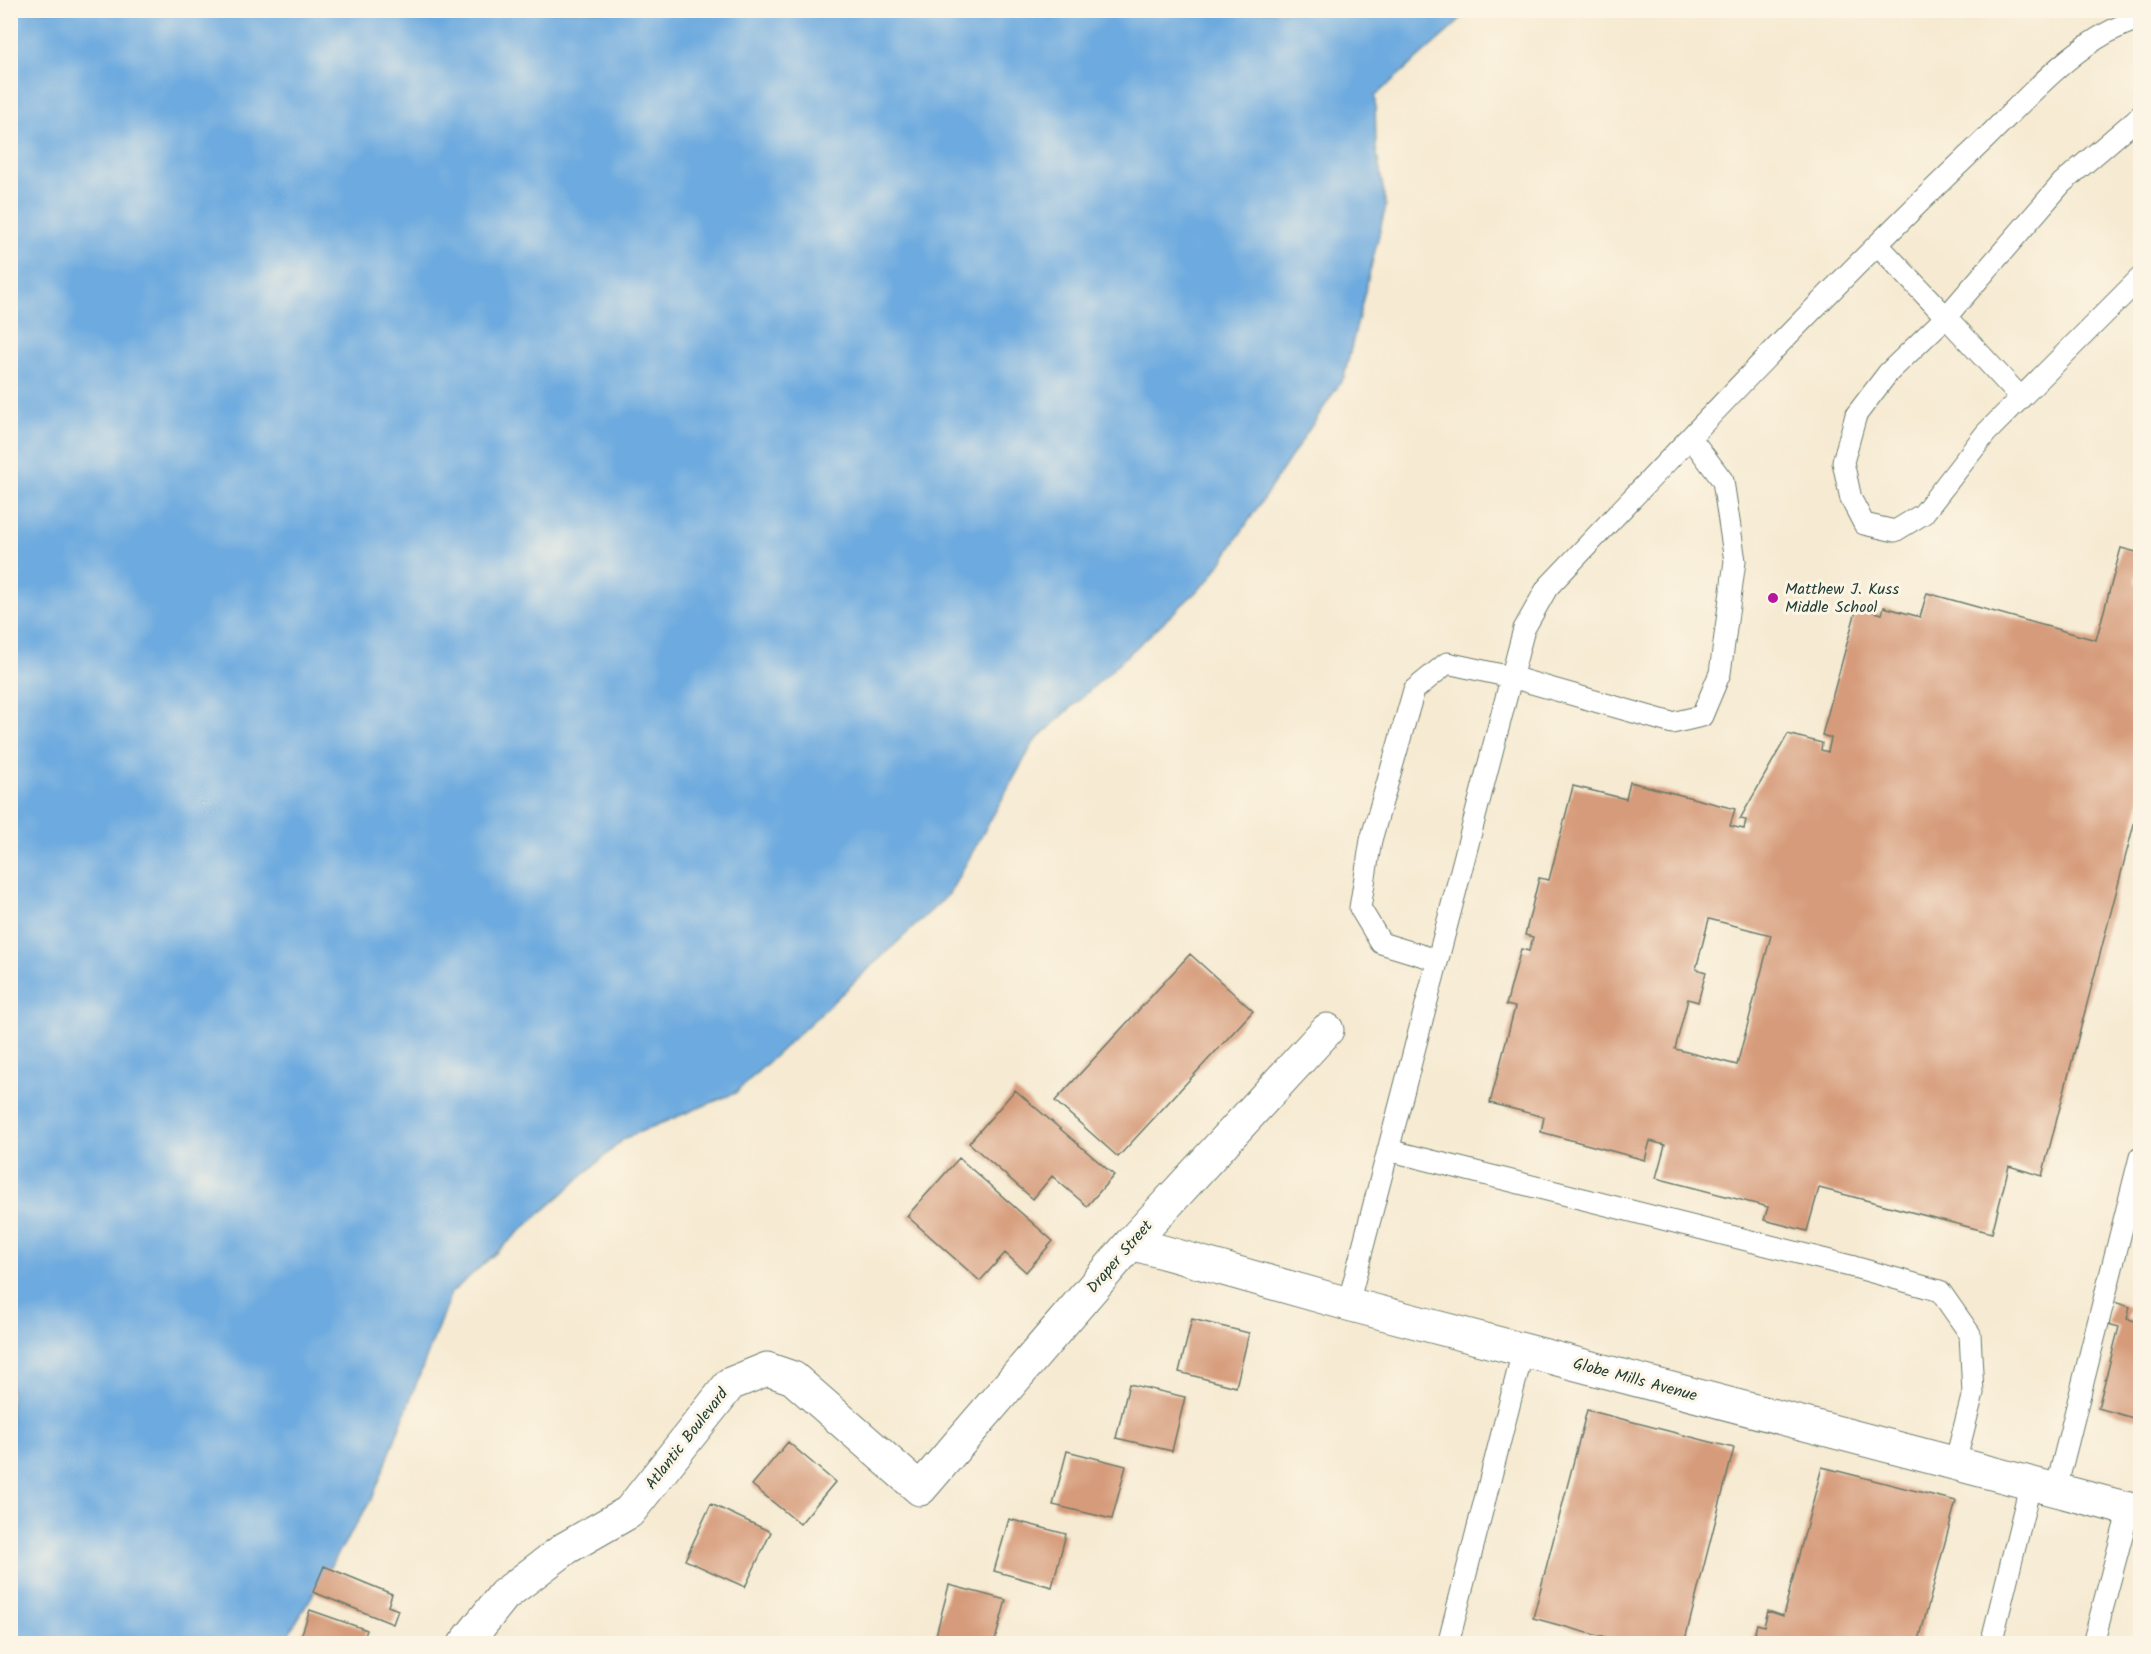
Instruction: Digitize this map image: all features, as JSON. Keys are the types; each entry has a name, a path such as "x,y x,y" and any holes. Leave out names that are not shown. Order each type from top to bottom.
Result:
{"street":[{"name":"Draper Street","path":"920,1489 1131,1243 1327,1030"},
{"name":"Globe Mills Avenue","path":"1131,1243 1523,1351 2135,1510"},
{"name":"Atlantic Boulevard","path":"465,1644 504,1595 566,1548 629,1512 730,1384 767,1369 794,1378 920,1489"}],"lane":[{"path":"1348,1304 1524,629 1547,588 1878,245 2082,48 2124,24 2140,19"},
{"path":"2140,116 2061,183 1946,317 1888,373 1856,415 1843,462 1851,499 1864,524 1895,531 1923,514 1986,433 2140,278"},
{"path":"1878,245 2021,398"},
{"path":"1437,960 1381,943 1360,909 1371,840 1414,690 1447,663 1511,677 1672,723 1702,716 1720,673 1735,561 1724,481 1690,438"},
{"path":"1388,1150 1854,1266 1940,1291 1970,1334 1973,1393 1955,1463"},
{"path":"1991,1644 2043,1486 2140,1157"},
{"path":"1448,1644 1523,1351"},
{"path":"2093,1644 2135,1510"}],"water":[{"path":"11,11 1467,11 1453,27 1375,96 1376,148 1386,206 1344,377 1210,579 1034,742 949,894 735,1093 625,1138 451,1293 373,1497 283,1643 11,1644"}],"building":[{"path":"2121,548 2140,553 2135,583 2140,585 2140,801 2042,1176 2009,1166 1992,1233 1819,1188 1807,1231 1764,1220 1768,1207 1656,1178 1665,1145 1650,1141 1645,1160 1541,1132 1544,1117 1490,1103 1515,1007 1506,1005 1521,949 1529,951 1533,937 1525,935 1539,878 1549,880 1573,786 1626,799 1630,782 1735,809 1730,826 1744,829 1746,820 1740,819 1788,734 1822,743 1821,750 1828,752 1831,738 1822,735 1857,607 1882,614 1884,607 1920,617 1927,593 2096,640","holes":["1709,919 1771,935 1737,1065 1675,1049 1688,999 1698,1002 1706,972 1696,969"]},
{"path":"1190,954 1253,1011 1118,1157 1055,1101"},
{"path":"1015,1090 1114,1175 1087,1206 1052,1176 1033,1199 969,1143"},
{"path":"959,1158 1053,1241 1026,1272 1005,1253 980,1281 907,1216"},
{"path":"2114,1302 2130,1307 2127,1319 2140,1322 2140,1420 2098,1408 2119,1327 2108,1324"},
{"path":"1192,1319 1249,1333 1236,1387 1179,1372"},
{"path":"1129,1384 1185,1397 1172,1451 1116,1438"},
{"path":"1587,1410 1734,1448 1684,1644 1628,1644 1533,1618"},
{"path":"788,1442 835,1482 800,1524 752,1485"},
{"path":"1067,1451 1126,1466 1112,1519 1053,1505"},
{"path":"1822,1467 1956,1501 1918,1644 1752,1644 1757,1624 1764,1626 1768,1611 1783,1616"},
{"path":"711,1504 771,1532 745,1587 685,1560"},
{"path":"1009,1519 1066,1534 1052,1587 994,1571"},
{"path":"324,1566 392,1594 388,1606 398,1610 393,1624 313,1592"},
{"path":"949,1585 1006,1600 994,1644 951,1644 935,1639"},
{"path":"310,1610 367,1630 362,1644 299,1642"}],"place":[{"name":"Matthew J. Kuss Middle School","path":"1773,598"}]}
